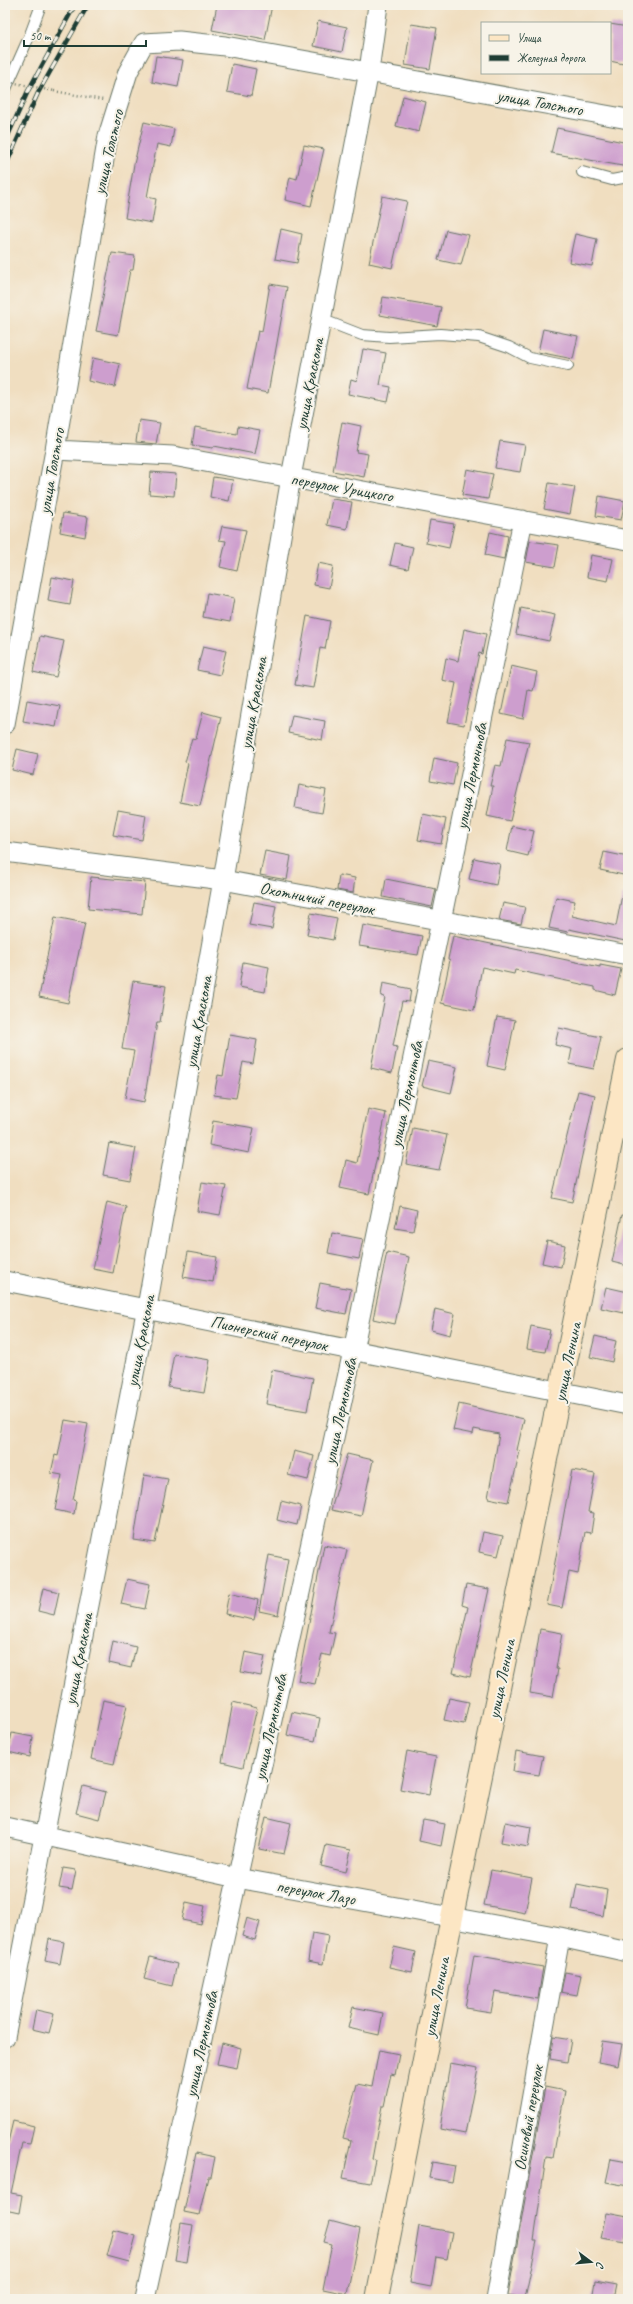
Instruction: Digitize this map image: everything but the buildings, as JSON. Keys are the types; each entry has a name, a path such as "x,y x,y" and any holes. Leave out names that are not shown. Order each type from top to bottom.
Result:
{"main road":[{"name":"улица Ленина","path":"377,2299 452,1917 628,1060"}],"street":[{"name":"улица Краскома","path":"5,2037 43,1835 147,1308 223,880 291,477 369,71 378,5"},
{"name":"улица Толстого","path":"5,724 55,450 108,136 128,72 144,43 179,41 225,46 628,119"},
{"name":"переулок Урицкого","path":"55,450 173,456 628,540"},
{"name":"улица Лермонтова","path":"145,2299 353,1351 442,922 523,520"},
{"name":"Охотничий переулок","path":"5,852 223,880 442,922 628,955"},
{"name":"Пионерский переулок","path":"5,1281 147,1308 353,1351 628,1405"},
{"name":"переулок Лазо","path":"5,1827 237,1878 560,1937 628,1952"},
{"name":"Осиновый переулок","path":"496,2299 560,1937"}],"lane":[{"path":"5,91 29,37 41,5"},
{"path":"582,172 612,180 628,177"},
{"path":"321,319 362,335 389,337 440,334 479,337 509,347 530,358 568,366"}],"path":[{"path":"5,81 99,99"}],"railway":[{"path":"5,142 28,91 75,5"},
{"path":"5,167 38,93 88,5"}]}
